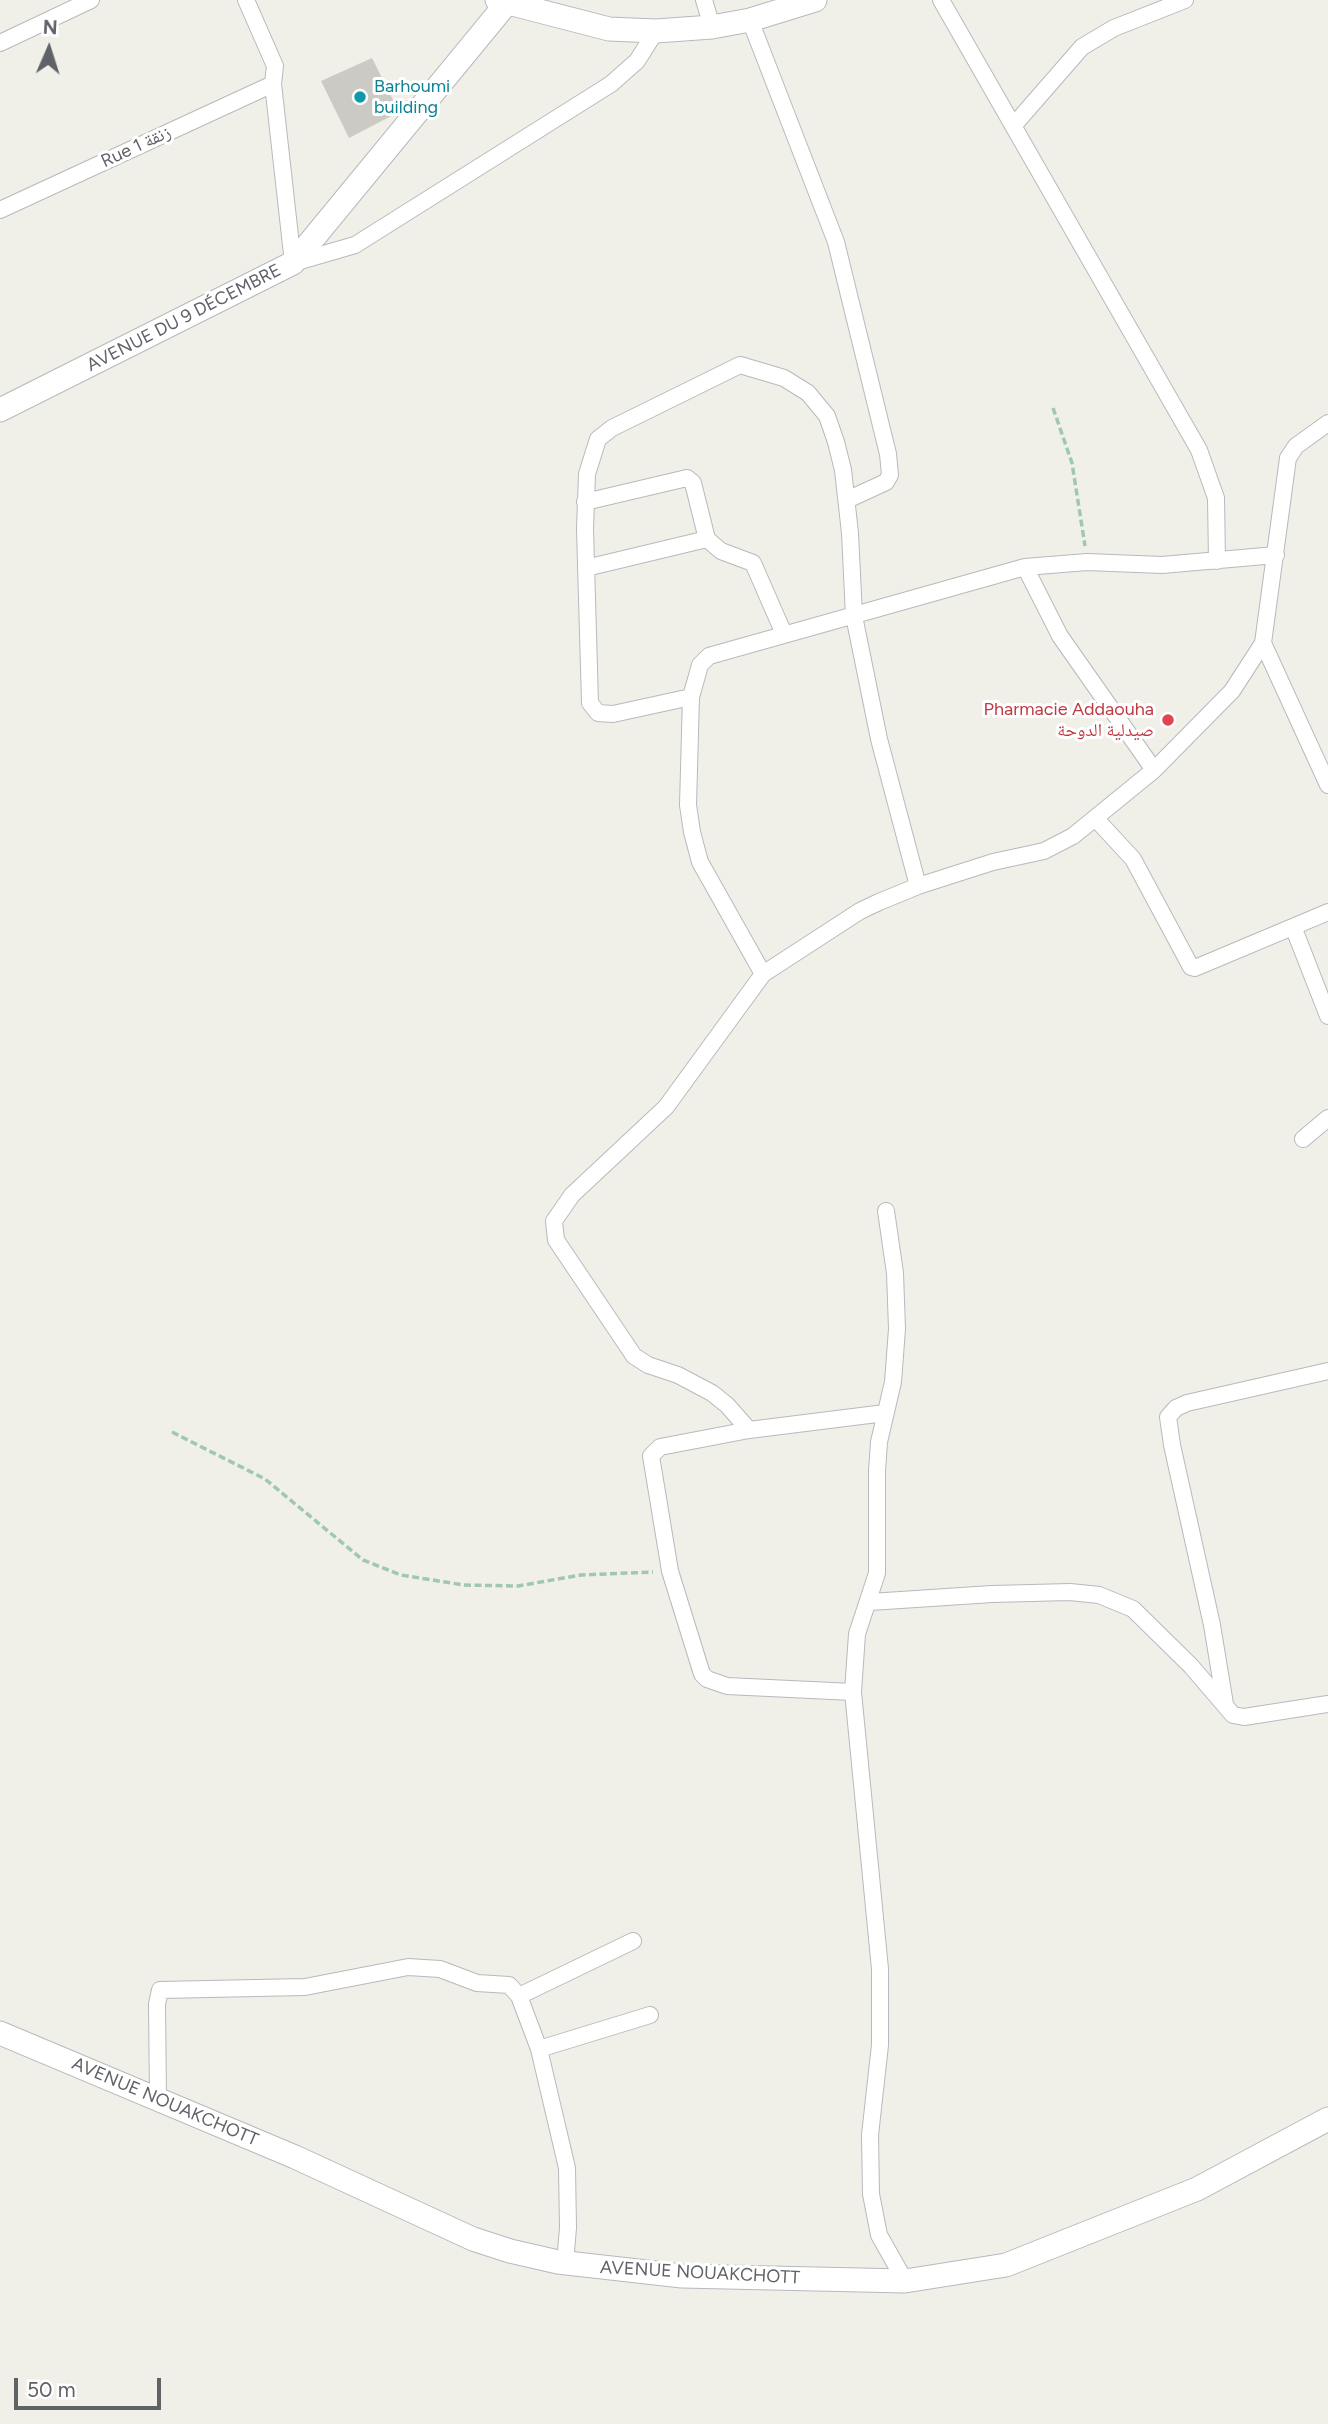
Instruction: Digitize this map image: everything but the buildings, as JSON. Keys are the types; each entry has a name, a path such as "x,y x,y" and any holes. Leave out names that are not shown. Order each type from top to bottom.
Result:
{"street":[{"path":"0,43 91,0"},
{"path":"246,0 275,66 273,84 293,263 355,244 611,84 637,61 656,31"},
{"path":"704,0 712,27"},
{"path":"501,2 609,29 656,31 712,27 750,20 815,0"},
{"path":"941,0 1199,450 1216,498 1217,561"},
{"path":"1013,125 1082,47 1114,28 1185,0"},
{"name":"AVENUE DU 9 DÉCEMBRE","path":"0,410 293,263 501,2"},
{"path":"750,20 836,242 888,454 890,475 886,482 847,500"},
{"name":"Rue 1 زنقة","path":"0,209 273,84"},
{"path":"691,697 613,714 593,710 590,703 586,568 587,474 598,439 612,428 740,365 784,378 808,393 827,416 843,470 854,616 879,739 918,886"},
{"path":"749,1430 712,1393 634,1356 553,1231 554,1220 572,1195 666,1107 763,974 860,911 918,886 993,862 1044,851 1096,819 1154,770 1232,691 1263,643 1288,458 1296,446 1328,423"},
{"path":"585,502 687,478 693,483 707,539 721,551 753,563 784,634"},
{"path":"586,568 707,539"},
{"path":"763,974 700,862 688,805 691,697 699,665 709,656 1025,567 1087,562 1162,565 1276,555"},
{"path":"1025,567 1060,636 1154,770"},
{"path":"1263,643 1328,785"},
{"path":"1096,819 1133,859 1191,967 1195,968 1294,929 1328,912"},
{"path":"1294,929 1328,1016"},
{"path":"1303,1139 1328,1118"},
{"path":"886,1211 895,1273 897,1329 893,1381 885,1413 877,1471 877,1573 858,1634 853,1692 880,1969 880,2045 870,2135 871,2194 879,2235 905,2281"},
{"path":"1225,1706 1212,1625 1171,1446 1168,1417 1176,1408 1187,1403 1328,1371"},
{"path":"853,1692 727,1686 707,1679 697,1662 670,1571 651,1464 654,1451 749,1430 885,1413"},
{"path":"870,1602 992,1594 1070,1592 1099,1595 1133,1609 1191,1666 1234,1715 1244,1717 1328,1704"},
{"path":"520,1996 633,1941"},
{"path":"158,2099 157,2004 160,1990 305,1987 340,1982 389,1968 422,1967 440,1969 477,1983 509,1985 520,1996 539,2049 567,2168 568,2228 565,2263"},
{"path":"539,2049 650,2015"},
{"name":"AVENUE NOUAKCHOTT","path":"0,2032 295,2157 473,2239 510,2251 565,2263 682,2276 905,2281 1006,2265 1196,2189 1328,2119"}],"path":[{"path":"1053,408 1072,463 1087,562"},
{"path":"172,1432 265,1479 363,1560 401,1575 464,1585 518,1586 581,1575 670,1571"}],"place":[{"name":"Barhoumi building","path":"360,97"},
{"name":"Pharmacie Addaouha صيدلية الدوحة","path":"1168,720"}]}
